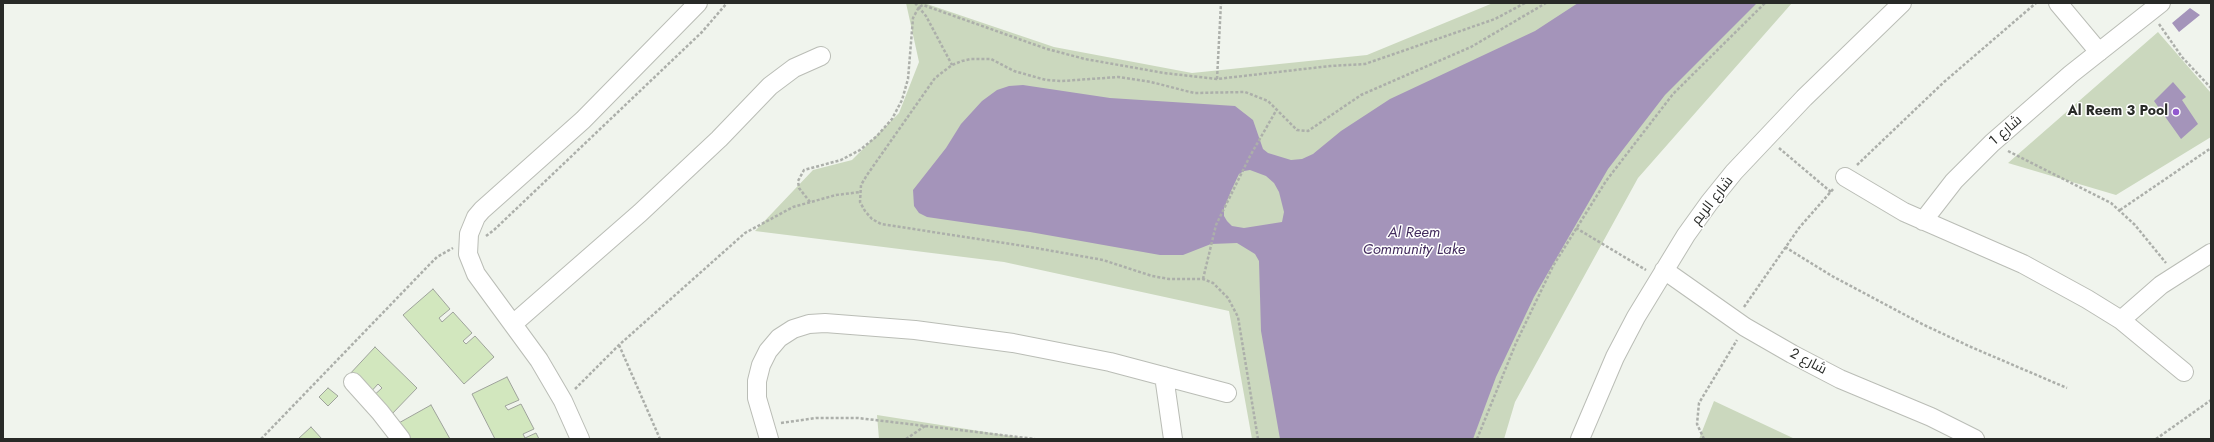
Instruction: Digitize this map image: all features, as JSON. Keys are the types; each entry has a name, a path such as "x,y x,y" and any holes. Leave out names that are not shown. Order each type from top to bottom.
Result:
{"street":[{"path":"580,439 563,401 539,360 476,274 468,254 469,234 476,217 583,120 698,3"},
{"name":"شارع الريم","path":"1580,439 1615,357 1662,274 1709,203 1766,138 1847,54 1902,3"},
{"path":"2058,3 2099,52"},
{"name":"شارع 1","path":"1923,221 1954,181 1992,143 2099,52 2161,3"},
{"path":"512,324 645,208 719,138 770,86 794,68 821,56"},
{"path":"1845,177 1885,202 1923,221 2023,264 2087,299 2121,320 2184,372"},
{"path":"2121,320 2146,296 2175,275 2211,253"},
{"name":"شارع 2","path":"1662,274 1792,354 1840,379 1965,437"},
{"path":"767,433 757,398 757,381 761,365 768,351 779,338 793,329 809,324 825,323 885,327 971,337 1061,352 1164,376 1227,393"},
{"path":"1164,376 1173,439"},
{"path":"353,382 399,438"}],"path":[{"path":"915,3 919,7 952,65"},
{"path":"1217,79 1221,3"},
{"path":"810,202 799,188 798,181 804,170 841,160 860,150 877,136 892,119 902,100 908,79 913,18 919,7 923,5 1047,49 1085,59 1164,73 1217,79 1330,66 1365,64 1495,19 1525,3"},
{"path":"1258,439 1238,317 1228,298 1221,290 1203,279 1169,279 1152,276 1103,260 1030,246 881,224 872,219 860,202 860,192 863,180 936,78 952,65 971,59 991,59 1014,71 1046,80 1062,81 1118,77 1151,82 1194,94 1245,92 1262,98 1277,109 1297,130 1308,131 1313,129 1332,113 1361,94 1471,47 1546,3"},
{"path":"1477,439 1516,343 1553,266 1606,181 1673,94 1765,3"},
{"path":"1704,439 1697,424 1699,403 1750,319 1740,313 1785,247 1845,177 1944,82 2036,3"},
{"path":"2138,21 2147,33 2159,24 2182,57 2211,88"},
{"path":"1203,279 1216,225 1238,177 1277,109"},
{"path":"1766,138 1831,192"},
{"path":"1992,143 2102,198 2120,210 2135,225 2175,275"},
{"path":"2120,210 2211,148"},
{"path":"563,401 619,345 745,233 776,214 810,202 860,192"},
{"path":"1576,228 1662,274"},
{"path":"1785,247 1832,276 1924,325 2067,388"},
{"path":"619,345 660,439"},
{"path":"2156,439 2211,400"},
{"path":"767,433 795,420 837,417 926,425 1035,439"},
{"path":"906,439 926,425"}],"green space":[{"name":"Al Reem Community Lake","path":"906,3 924,3 1054,47 1192,73 1367,55 1493,3 1792,3 1638,178 1515,402 1504,439 1252,439 1229,311 1004,262 755,231 813,170 852,160 899,113 919,62"},
{"path":"2158,32 2211,93 2211,137 2116,195 2008,163"},
{"path":"1714,401 1795,439 1699,439"},
{"path":"877,415 1030,439 879,439"}],"water":[{"name":"Al Reem Community Lake","path":"1578,3 1757,3 1665,95 1608,169 1534,297 1496,377 1473,439 1280,439 1261,331 1259,261 1255,254 1237,243 1211,244 1183,255 1160,255 1030,232 927,217 919,213 914,206 913,190 946,148 961,124 982,101 997,90 1009,86 1023,85 1110,98 1235,106 1253,120 1263,149 1268,153 1291,160 1302,159 1313,154 1341,131 1390,99 1535,31","holes":["1250,170 1266,176 1274,183 1279,192 1284,212 1282,222 1244,228 1232,226 1224,216 1224,208 1239,174"]},
{"path":"2190,8 2200,15 2179,32 2172,23"},
{"name":"Al Reem 3 Pool","path":"2173,82 2186,97 2182,100 2198,124 2181,139 2154,101"}],"building":[{"path":"433,289 450,309 439,318 442,322 453,312 472,333 463,341 466,344 475,336 494,357 464,384 403,315"},
{"path":"375,347 417,388 390,416 371,398 382,388 378,384 368,395 348,376"},
{"path":"507,377 519,400 505,406 508,410 521,404 534,429 523,434 525,438 536,433 539,439 495,439 472,394"},
{"path":"328,388 338,396 328,406 319,397"},
{"path":"431,405 450,439 405,439 397,424"},
{"path":"311,427 322,439 298,439"}],"place":[{"name":"Al Reem 3 Pool","path":"2176,112"}]}
